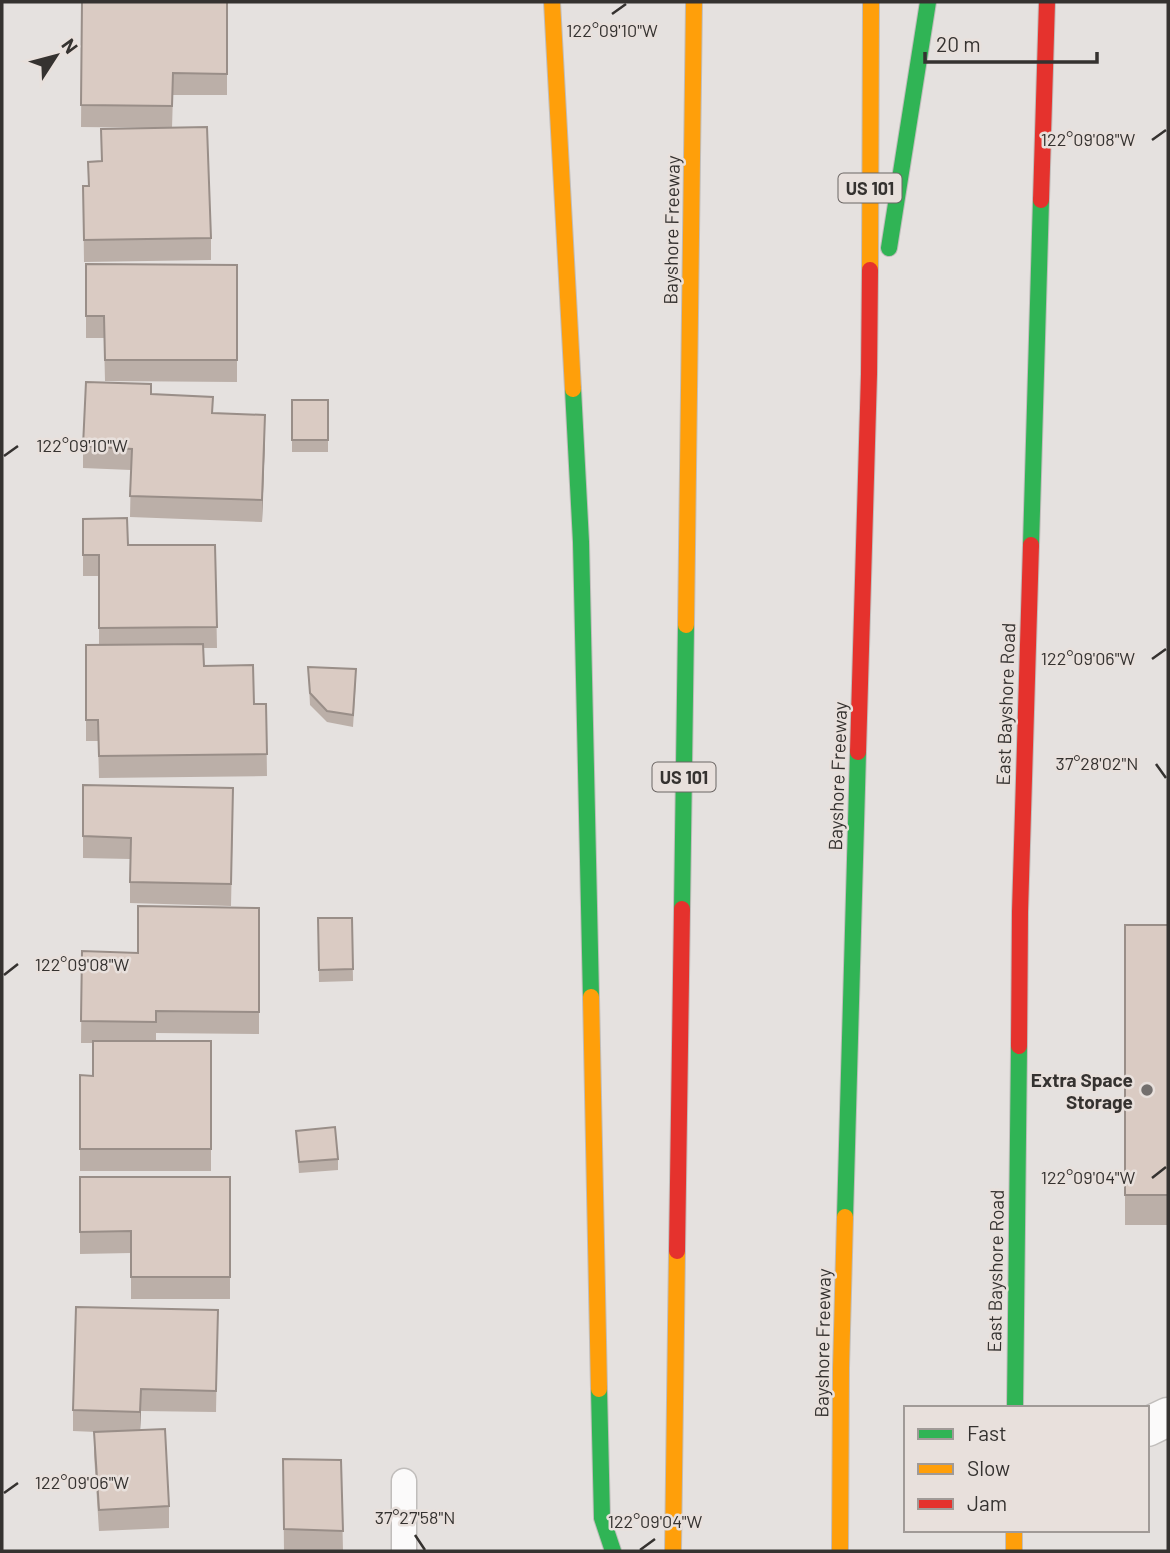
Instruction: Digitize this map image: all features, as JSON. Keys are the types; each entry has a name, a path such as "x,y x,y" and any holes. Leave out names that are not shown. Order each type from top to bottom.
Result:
{"main road":[{"path":"552,2 581,542 602,1518 613,1551"},
{"name":"Bayshore Freeway","path":"673,1551 694,2"},
{"name":"Bayshore Freeway","path":"841,1551 841,1368 869,374 871,2"},
{"path":"869,374 928,2"},
{"name":"East Bayshore Road","path":"1015,1406 1020,912 1046,2"},
{"path":"1014,1532 1014,1551"}],"street":[{"path":"1149,1426 1168,1417"}],"lane":[{"path":"404,1481 404,1551"}],"building":[{"path":"82,2 227,2 227,74 173,73 172,106 81,105"},
{"path":"207,127 211,238 84,240 83,186 89,186 88,162 102,161 101,129"},
{"path":"86,264 237,265 237,360 105,360 104,316 86,316"},
{"path":"86,382 151,384 151,394 213,397 212,413 265,415 262,500 130,496 132,449 83,446"},
{"path":"292,400 328,400 328,440 292,440"},
{"path":"127,518 128,545 215,545 217,627 99,628 99,555 83,555 83,519"},
{"path":"203,644 204,666 253,665 254,704 266,704 267,754 99,756 98,720 86,720 86,645"},
{"path":"308,667 356,669 353,715 327,711 310,693"},
{"path":"83,785 233,788 231,884 130,882 131,838 83,836"},
{"path":"138,906 259,908 259,1012 156,1011 156,1022 81,1021 82,951 138,953"},
{"path":"318,918 352,918 353,969 319,970"},
{"name":"Extra Space Storage","path":"1125,925 1168,925 1168,1195 1125,1195"},
{"path":"93,1041 211,1041 211,1149 80,1149 80,1075 93,1076"},
{"path":"335,1127 338,1159 299,1162 296,1131"},
{"path":"80,1177 230,1177 230,1277 131,1277 131,1231 80,1232"},
{"path":"76,1307 218,1310 216,1391 141,1389 140,1412 73,1410"},
{"path":"165,1429 169,1506 99,1510 94,1432"},
{"path":"283,1459 341,1460 343,1531 284,1529"}],"traffic: fast":[{"path":"889,248 928,2"},
{"path":"1031,545 1041,200"},
{"path":"573,389 581,542 591,997"},
{"path":"682,909 686,625"},
{"path":"845,1217 858,752"},
{"path":"1015,1406 1019,1046"},
{"path":"599,1389 602,1518 613,1551"}],"traffic: slow":[{"path":"552,2 573,389"},
{"path":"686,625 694,2"},
{"path":"870,270 871,2"},
{"path":"591,997 599,1389"},
{"path":"840,1551 845,1217"},
{"path":"673,1551 677,1251"},
{"path":"1014,1532 1014,1551"}],"traffic: jam":[{"path":"1041,200 1047,2"},
{"path":"858,752 870,270"},
{"path":"1019,1046 1020,912 1031,545"},
{"path":"677,1251 682,909"}],"place":[{"name":"Extra Space Storage","path":"1147,1090"}]}
